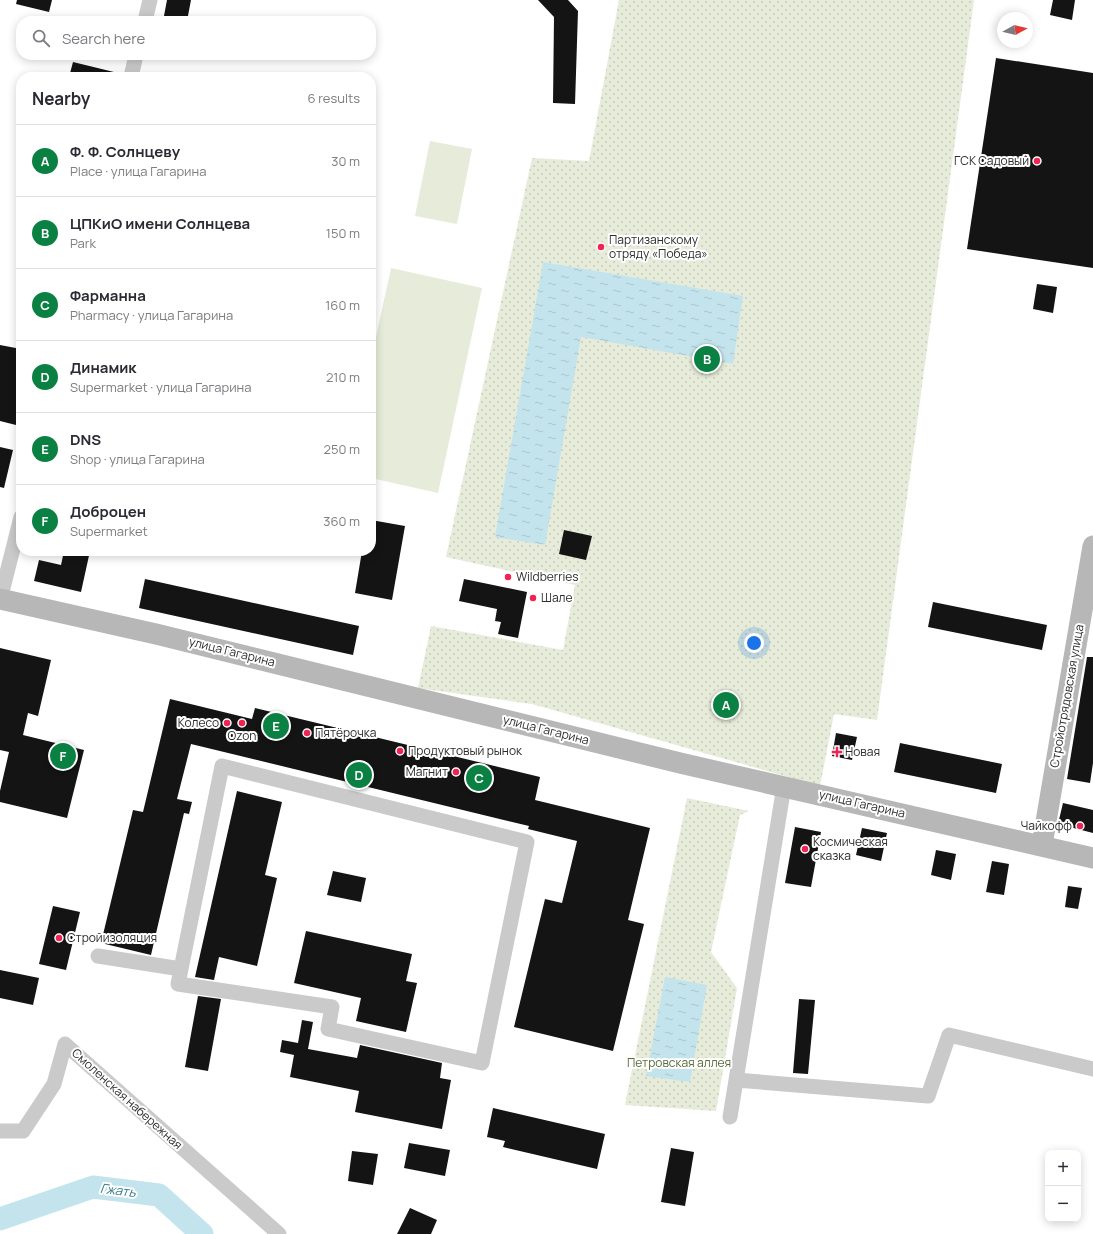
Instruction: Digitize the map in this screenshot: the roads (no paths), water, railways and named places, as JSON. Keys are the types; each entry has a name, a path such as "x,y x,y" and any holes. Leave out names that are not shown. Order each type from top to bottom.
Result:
{"main road":[{"name":"Стройотрядовская улица","path":"1042,845 1093,546"},
{"name":"улица Гагарина","path":"0,599 156,634 680,762 1093,858"}],"street":[{"path":"146,16 150,0"},
{"path":"132,72 135,60"},
{"path":"0,599 16,537"},
{"path":"222,766 528,842 482,1063 328,1029 332,1007 178,984 181,969 222,766"},
{"path":"730,1117 784,786"},
{"path":"98,956 181,969"},
{"path":"736,1080 928,1096 949,1035 1093,1069"},
{"name":"Смоленская набережная","path":"0,1131 23,1131 54,1084 65,1044 279,1234"}],"water":[{"path":"543,262 743,296 733,364 581,337 545,545 495,537"},
{"path":"665,977 707,985 690,1082 646,1076"}],"waterway":[{"name":"Гжать","path":"0,1219 93,1187 159,1195 202,1234"}],"place":[{"name":"ГСК Садовый","path":"1037,161"},
{"name":"Партизанскому отряду «Победа»","path":"601,247"},
{"name":"ЦПКиО имени Солнцева","path":"707,359"},
{"name":"Wildberries","path":"508,577"},
{"name":"Шале","path":"533,598"},
{"name":"Ф. Ф. Солнцеву","path":"726,705"},
{"name":"Колесо","path":"227,723"},
{"name":"Ozon","path":"242,723"},
{"name":"DNS","path":"276,726"},
{"name":"Пятёрочка","path":"307,733"},
{"name":"Продуктовый рынок","path":"400,751"},
{"name":"Новая","path":"837,752"},
{"name":"Доброцен","path":"63,756"},
{"name":"Магнит","path":"456,772"},
{"name":"Динамик","path":"359,775"},
{"name":"Фарманна","path":"479,778"},
{"name":"Чайкофф","path":"1080,826"},
{"name":"Космическая сказка","path":"805,849"},
{"name":"Стройизоляция","path":"59,938"}],"park label":[{"name":"Петровская аллея","path":"679,1063"}]}
